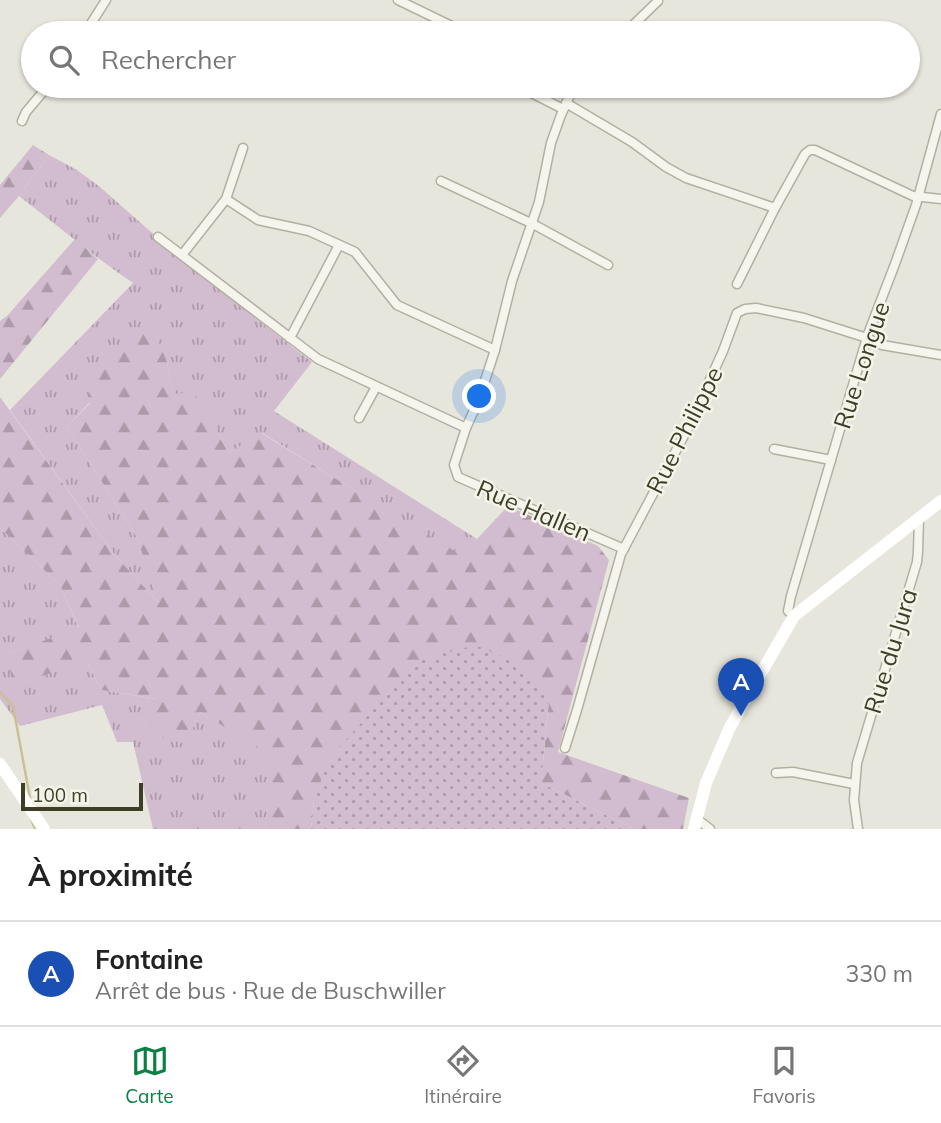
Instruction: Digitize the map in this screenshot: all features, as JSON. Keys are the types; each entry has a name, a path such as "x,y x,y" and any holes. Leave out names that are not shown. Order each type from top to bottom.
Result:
{"street":[{"path":"93,21 106,0"},
{"path":"398,0 441,21"},
{"path":"637,21 658,1"},
{"path":"22,121 38,98"},
{"path":"546,98 632,142 686,178 775,208"},
{"name":"Rue Hallen","path":"569,98 551,143 539,202 512,281 495,351 454,465 458,477 624,549"},
{"name":"Rue Longue","path":"794,615 788,611 791,596 867,338 919,197 941,114"},
{"path":"182,255 226,199 243,148"},
{"path":"737,284 775,208 810,150 913,196 941,200"},
{"path":"441,181 533,224 608,265"},
{"path":"226,199 258,220 309,231 355,252 397,305 495,351"},
{"path":"158,237 318,359 466,428"},
{"path":"290,338 339,245"},
{"name":"Rue Philippe","path":"565,748 621,554 688,428 737,313 756,309 804,318 882,345 941,355"},
{"path":"359,418 376,387"},
{"path":"774,449 831,460"},
{"path":"710,829 695,824 706,783 730,727 794,615 941,501"},
{"name":"Rue du Jura","path":"858,829 854,800 857,764 917,562 919,518"},
{"path":"0,764 44,829"},
{"path":"776,772 793,772 854,784"}],"green space":[{"path":"33,145 49,155 0,218 0,185"},
{"path":"49,155 77,170 100,187 200,275 312,362 274,411 477,539 464,558 262,433 229,453 194,393 173,395 167,362 90,402 67,427 137,537 158,602 114,554 10,410 133,283 19,196"},
{"path":"75,239 98,259 0,379 0,321"},
{"path":"151,323 167,362 173,394 194,392 229,453 261,433 464,557 508,506 598,546 609,560 558,752 689,798 683,829 634,829 541,783 549,700 314,800 311,829 265,829 273,756 200,712 186,744 148,734 157,699 101,690 87,662 13,685 7,654 79,628 60,585 0,528 0,397 114,554 157,601 137,537 67,427 90,403 88,381"},
{"path":"0,528 60,585 79,629 7,654 87,662 101,690 157,699 185,744 200,712 274,756 265,829 153,829 133,742 117,742 102,705 20,726 0,699"},
{"path":"475,645 518,663 549,700 541,783 634,829 311,829 314,800 329,759 390,691 423,659"}],"waterway":[{"path":"0,692 13,706 30,798"},
{"path":"31,819 35,829"}],"place":[{"name":"Fontaine","path":"741,716"}]}
